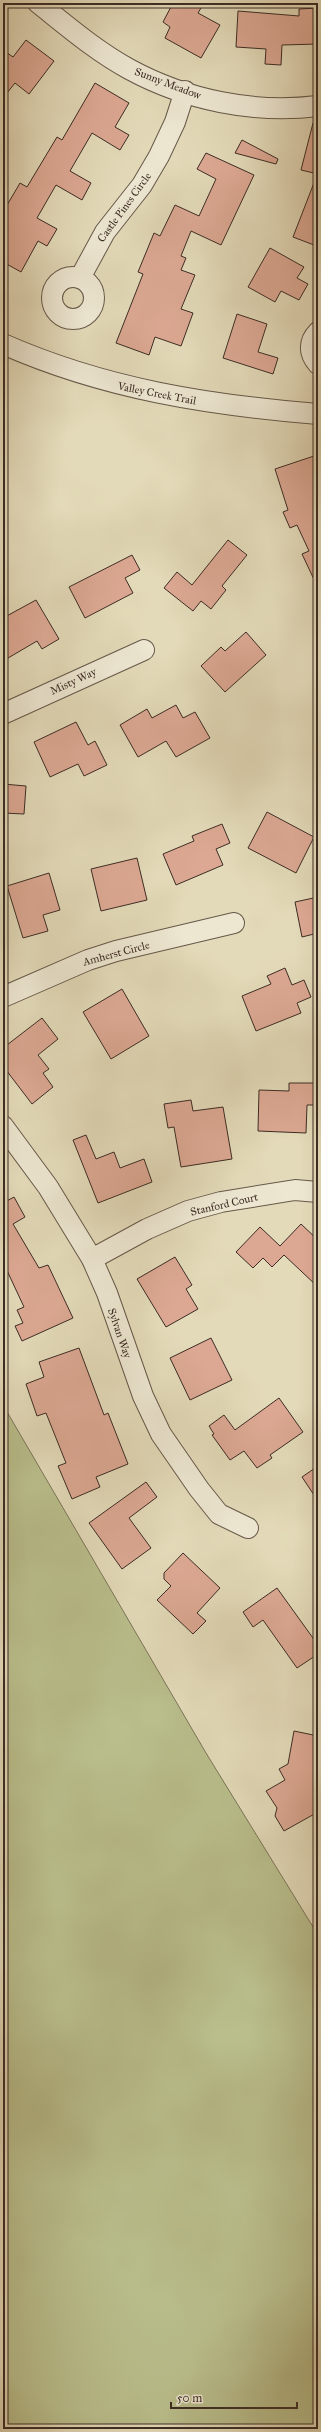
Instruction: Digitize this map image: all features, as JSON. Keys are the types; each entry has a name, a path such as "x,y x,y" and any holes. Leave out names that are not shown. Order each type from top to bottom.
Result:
{"street":[{"name":"Sunny Meadow","path":"38,3 110,58 149,78 185,92 222,102 257,107 289,108 318,106"},
{"name":"Castle Pines Circle","path":"80,278 105,232 142,185 159,156 175,122 185,92"},
{"path":"318,332 311,346 312,356 318,364"},
{"name":"Valley Creek Trail","path":"3,344 71,371 120,386 219,404 318,414"},
{"name":"Misty Way","path":"3,714 144,650"},
{"name":"Amherst Circle","path":"3,997 88,960 116,951 234,923"},
{"name":"Sylvan Way","path":"3,1126 48,1187 92,1259 107,1293 143,1396 161,1434 198,1489 219,1514 248,1528"},
{"name":"Stanford Court","path":"92,1259 147,1229 188,1212 221,1202 295,1190 318,1192"}],"green space":[{"path":"3,1405 206,1753 318,1935 318,2429 3,2429"}],"building":[{"path":"173,3 204,3 198,13 220,25 201,58 165,38 170,27 163,22"},
{"path":"318,8 318,44 282,45 281,65 265,64 266,49 236,47 238,11 299,16 299,9"},
{"path":"26,40 54,61 29,94 15,83 3,98 3,50 13,57"},
{"path":"95,83 129,103 115,127 129,135 120,150 92,133 70,171 91,183 82,200 56,185 37,218 57,229 47,246 38,241 21,272 3,262 3,212 20,183 27,187 57,137 62,140"},
{"path":"313,123 318,123 318,174 301,170"},
{"path":"242,140 278,159 276,164 235,153"},
{"path":"206,153 254,175 221,245 191,231 181,256 186,258 181,270 195,275 181,309 193,313 181,346 155,337 149,355 116,343 143,274 138,272 154,233 160,236 175,205 199,216 216,179 197,169"},
{"path":"317,175 318,234 314,245 293,237"},
{"path":"270,248 304,267 297,278 308,284 299,300 281,291 275,302 248,287"},
{"path":"237,314 267,324 258,352 278,358 273,374 223,358"},
{"path":"314,456 318,467 318,588 302,554 309,551 297,525 290,528 283,512 288,510 275,469"},
{"path":"228,540 247,555 222,586 226,590 211,609 201,601 193,611 164,588 177,572 192,585"},
{"path":"132,555 140,570 125,578 133,593 85,618 69,587"},
{"path":"36,600 59,639 42,649 37,641 3,661 3,618"},
{"path":"246,632 266,655 225,692 201,666 221,647 225,651"},
{"path":"176,705 183,718 195,712 210,738 176,757 166,741 138,757 120,725 147,709 152,718"},
{"path":"76,722 88,745 95,741 107,765 84,776 78,764 50,777 34,742"},
{"path":"3,784 26,786 24,814 3,813"},
{"path":"267,812 314,837 296,873 248,848"},
{"path":"222,824 230,843 216,849 223,865 176,885 163,854 194,841 192,836"},
{"path":"137,858 147,900 101,911 91,869"},
{"path":"49,873 60,910 43,915 48,931 23,938 7,886"},
{"path":"318,897 318,933 302,937 295,902"},
{"path":"285,968 292,985 304,980 311,997 297,1003 301,1013 256,1031 242,996 271,984 267,976"},
{"path":"122,989 149,1036 111,1059 83,1012"},
{"path":"42,1018 58,1039 38,1055 49,1069 43,1073 53,1087 32,1104 3,1066 3,1048"},
{"path":"289,1083 316,1083 316,1105 307,1105 306,1133 258,1131 259,1090 289,1091"},
{"path":"191,1100 193,1111 223,1107 232,1159 181,1167 174,1127 168,1128 164,1104"},
{"path":"86,1135 96,1159 114,1152 120,1168 144,1159 152,1182 98,1203 73,1140"},
{"path":"14,1197 25,1217 13,1224 39,1268 48,1265 73,1318 22,1341 15,1326 23,1323 17,1310 24,1307 3,1262 3,1203"},
{"path":"301,1224 318,1240 318,1287 284,1255 272,1267 263,1258 253,1268 236,1252 260,1227 280,1246"},
{"path":"175,1257 192,1285 186,1289 198,1309 166,1327 137,1279"},
{"path":"211,1338 232,1380 190,1400 170,1358"},
{"path":"79,1348 104,1415 108,1413 128,1464 96,1477 100,1487 72,1499 58,1466 66,1463 46,1413 37,1416 26,1384 44,1377 39,1362"},
{"path":"279,1398 303,1432 270,1455 272,1458 257,1468 244,1451 230,1460 212,1435 214,1434 209,1426 224,1415 235,1430"},
{"path":"318,1466 318,1501 302,1477"},
{"path":"146,1482 157,1497 129,1518 151,1548 122,1569 89,1523"},
{"path":"183,1553 220,1588 197,1613 206,1621 193,1634 157,1600 171,1586 164,1579 164,1573"},
{"path":"277,1588 318,1645 318,1654 297,1668 263,1620 253,1627 243,1612"},
{"path":"294,1731 318,1736 318,1773 315,1789 318,1794 318,1812 284,1831 275,1816 277,1808 266,1791 285,1780 279,1769 288,1764"}]}
